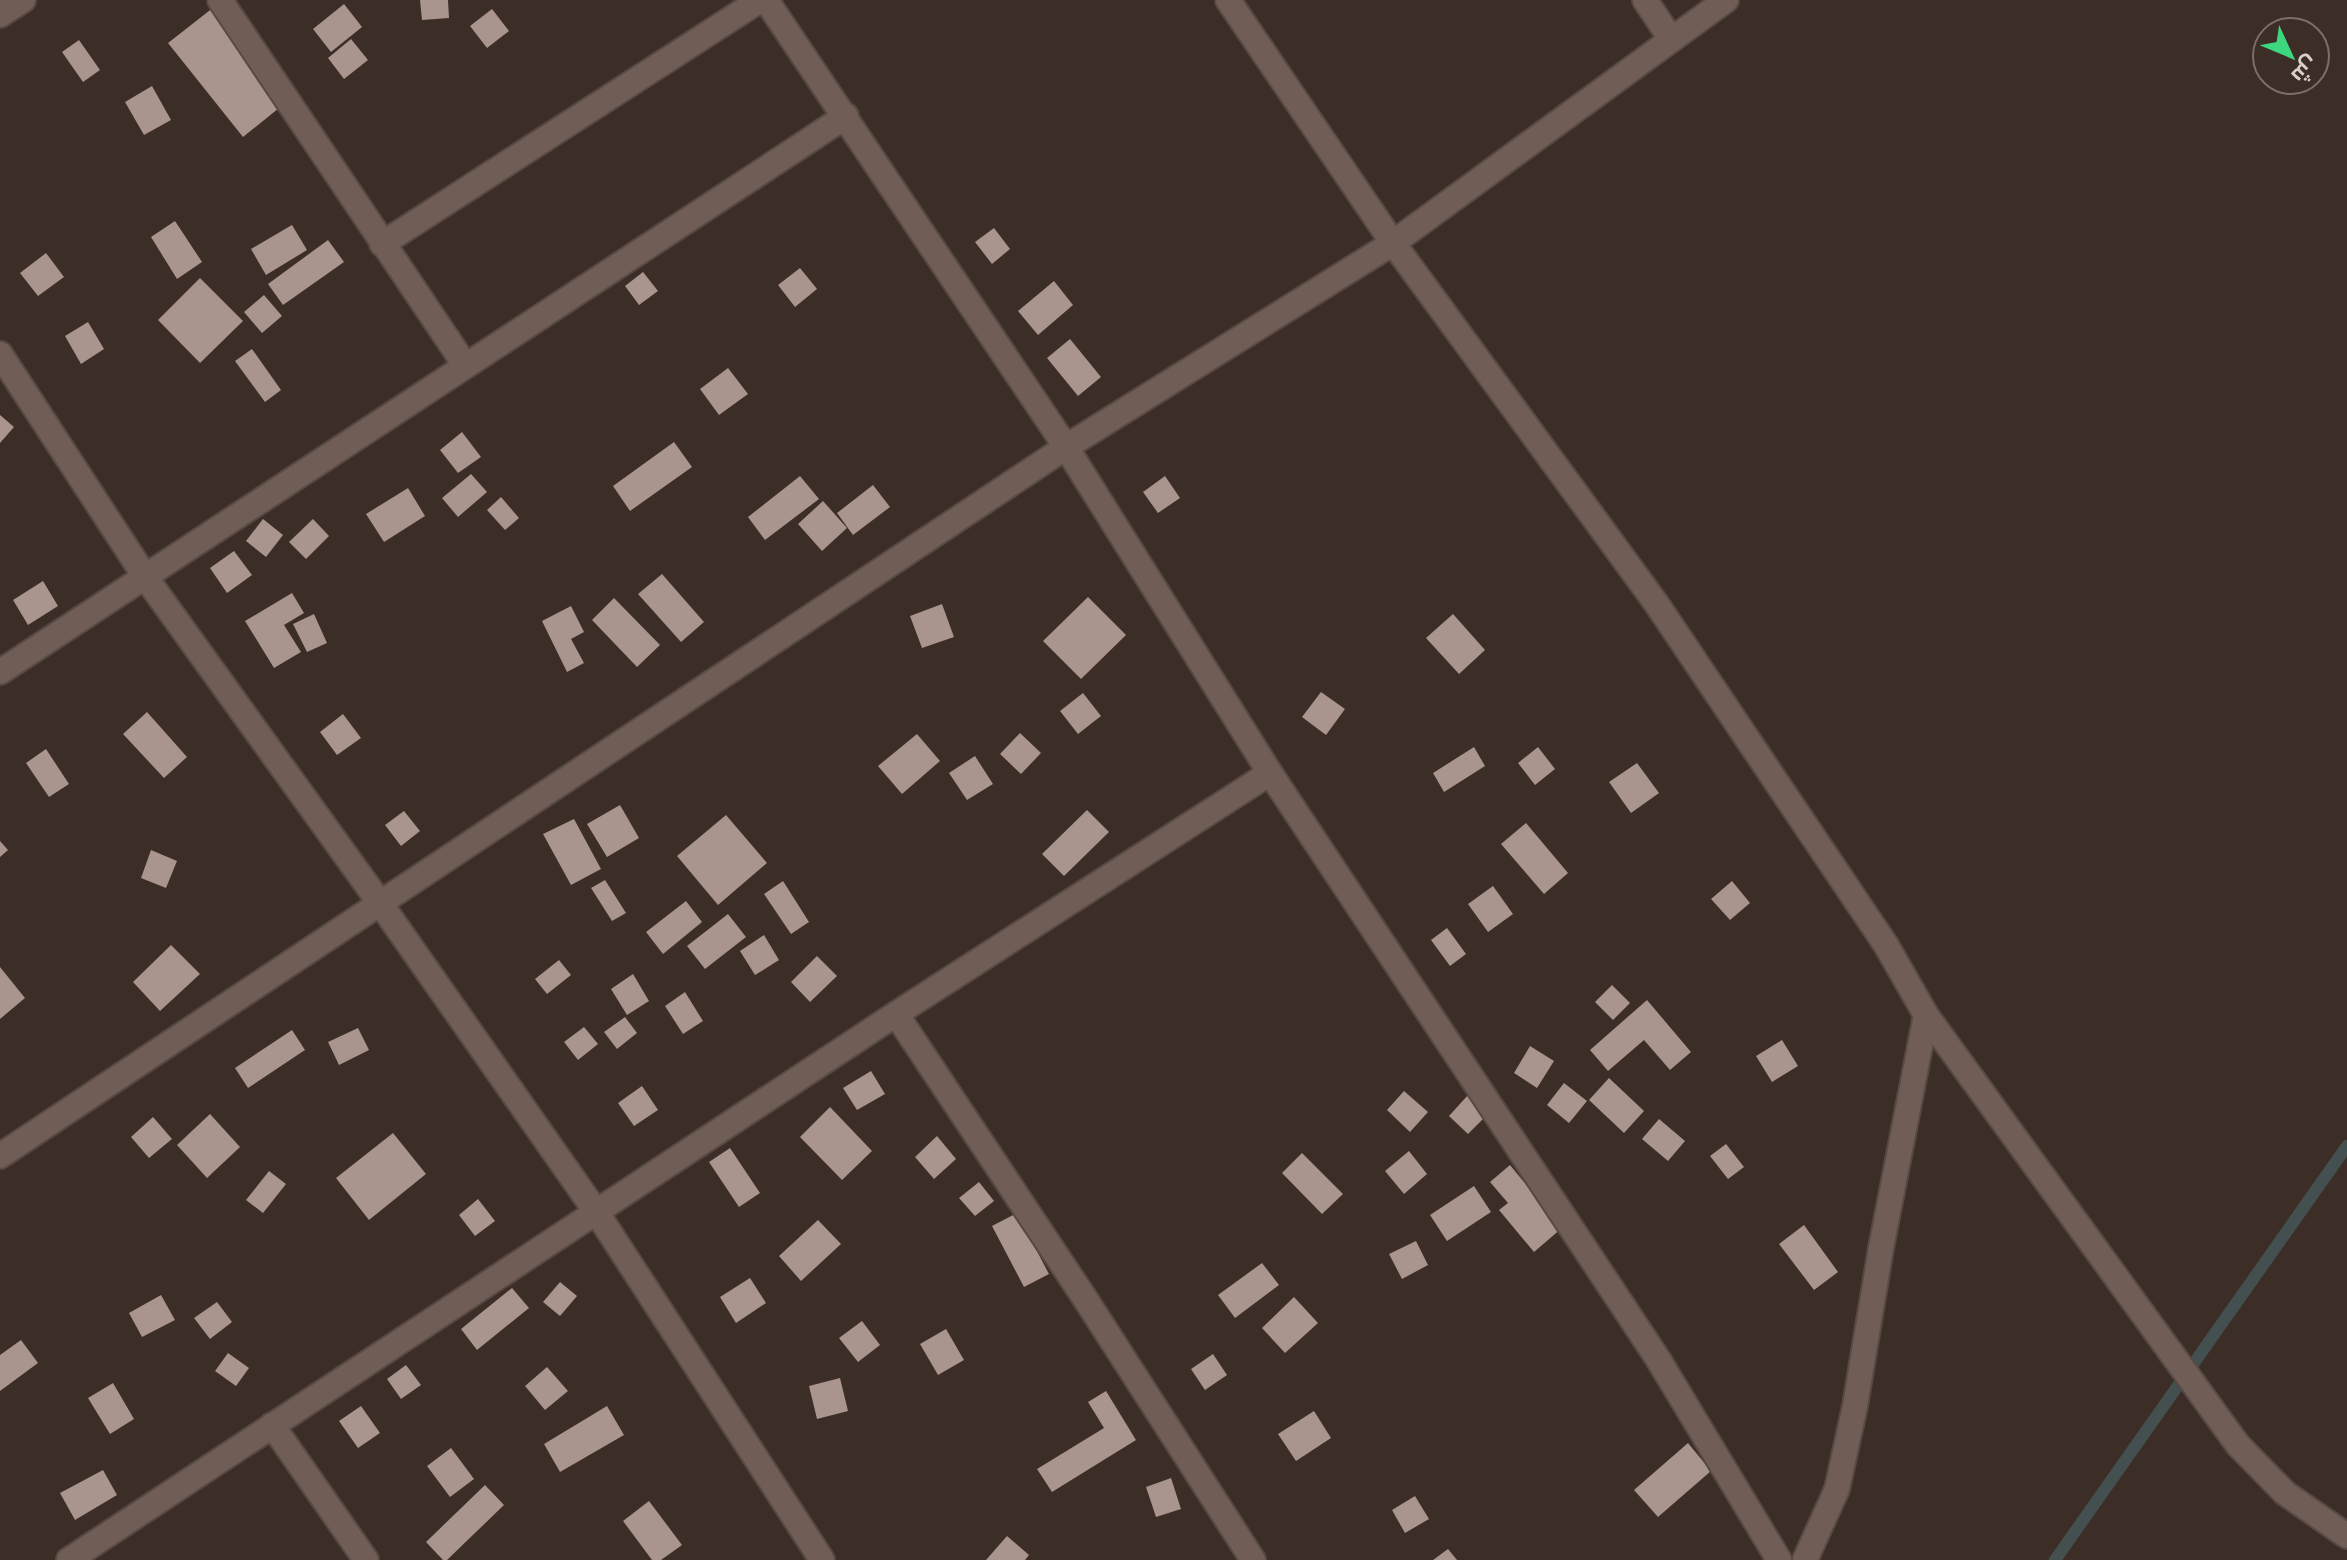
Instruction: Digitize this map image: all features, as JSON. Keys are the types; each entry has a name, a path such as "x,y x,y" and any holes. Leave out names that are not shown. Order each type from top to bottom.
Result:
{"street":[{"path":"0,15 23,0"},
{"path":"220,0 465,365"},
{"path":"382,244 763,0 846,116 1066,447 1270,773 1658,1359 1779,1560"},
{"path":"1228,0 1393,243 1656,603 1886,945 1926,1015 2238,1445 2285,1493 2347,1536"},
{"path":"1645,0 1671,39"},
{"path":"0,1156 1066,447 1393,243 1726,0"},
{"path":"0,672 846,116"},
{"path":"0,354 146,578 380,903 597,1213 822,1560"},
{"path":"69,1560 896,1014 1270,773"},
{"path":"896,1014 1086,1300 1253,1560"},
{"path":"1805,1560 1837,1489 1926,1015"},
{"path":"272,1425 366,1560"}],"building":[{"path":"420,0 448,0 449,18 422,20"},
{"path":"344,4 362,27 331,52 313,29"},
{"path":"214,7 289,100 243,137 168,43"},
{"path":"492,9 509,31 487,48 470,26"},
{"path":"351,39 368,60 344,79 328,58"},
{"path":"79,40 100,70 83,82 62,52"},
{"path":"152,86 171,120 144,135 125,102"},
{"path":"175,221 202,262 177,279 151,237"},
{"path":"292,225 307,250 266,275 251,249"},
{"path":"994,228 1010,249 992,264 975,242"},
{"path":"328,240 344,262 283,305 268,284"},
{"path":"46,253 64,277 38,296 20,273"},
{"path":"800,268 817,289 795,307 778,285"},
{"path":"643,272 658,291 639,305 625,286"},
{"path":"200,278 243,321 200,363 158,320"},
{"path":"1054,281 1073,305 1038,335 1018,311"},
{"path":"264,295 282,316 262,333 244,312"},
{"path":"88,322 104,349 81,364 65,336"},
{"path":"1070,339 1101,377 1078,396 1047,358"},
{"path":"252,349 281,390 265,402 235,361"},
{"path":"728,368 748,394 719,415 700,389"},
{"path":"0,415 14,427 0,443"},
{"path":"462,432 481,457 458,473 440,450"},
{"path":"674,442 692,467 630,511 613,486"},
{"path":"471,474 487,492 458,517 442,498"},
{"path":"800,476 819,499 765,540 748,517"},
{"path":"1165,476 1180,498 1158,513 1143,492"},
{"path":"873,485 890,507 853,535 837,513"},
{"path":"408,488 425,516 384,542 366,514"},
{"path":"501,497 519,518 505,530 487,510"},
{"path":"823,501 847,528 822,551 798,524"},
{"path":"263,519 283,535 266,557 246,541"},
{"path":"313,519 329,536 306,559 289,542"},
{"path":"234,551 252,575 227,593 210,568"},
{"path":"662,574 704,622 681,642 638,594"},
{"path":"43,581 58,606 28,625 13,600"},
{"path":"292,593 304,613 284,625 301,652 274,668 245,621"},
{"path":"1088,597 1126,635 1081,679 1043,641"},
{"path":"614,598 660,645 637,667 592,620"},
{"path":"942,604 954,637 922,648 910,616"},
{"path":"571,606 584,632 571,639 584,663 567,672 542,621"},
{"path":"314,614 327,643 307,652 293,624"},
{"path":"1453,614 1485,650 1459,674 1426,638"},
{"path":"1321,692 1345,709 1326,735 1302,717"},
{"path":"1083,693 1101,716 1078,734 1060,711"},
{"path":"147,712 187,757 164,778 123,734"},
{"path":"343,714 361,738 337,755 320,732"},
{"path":"1020,733 1041,753 1021,774 1000,754"},
{"path":"917,734 940,761 902,794 878,766"},
{"path":"1474,747 1485,766 1444,792 1433,773"},
{"path":"1538,747 1555,769 1535,785 1518,763"},
{"path":"46,749 69,784 49,797 26,763"},
{"path":"975,756 993,784 967,800 949,773"},
{"path":"1637,763 1659,793 1631,813 1609,782"},
{"path":"620,805 639,838 607,857 587,824"},
{"path":"1087,810 1109,832 1064,876 1042,854"},
{"path":"404,811 420,831 401,846 385,825"},
{"path":"726,815 767,863 718,905 677,856"},
{"path":"574,819 601,869 571,885 543,834"},
{"path":"1526,823 1568,873 1544,894 1501,844"},
{"path":"0,841 8,850 0,857"},
{"path":"151,850 177,861 166,888 141,878"},
{"path":"605,880 626,913 612,921 591,888"},
{"path":"783,881 809,922 791,934 764,894"},
{"path":"1732,881 1750,903 1730,920 1711,899"},
{"path":"1493,886 1513,914 1488,932 1468,904"},
{"path":"686,901 702,922 663,954 646,932"},
{"path":"728,914 746,937 705,969 687,946"},
{"path":"1447,928 1466,954 1450,966 1431,940"},
{"path":"764,935 779,960 755,975 740,951"},
{"path":"171,945 200,974 160,1011 133,982"},
{"path":"817,956 837,976 810,1002 791,982"},
{"path":"559,960 571,975 547,994 535,979"},
{"path":"0,967 25,998 0,1019"},
{"path":"633,974 649,1001 627,1015 611,989"},
{"path":"1612,985 1630,1003 1613,1020 1595,1002"},
{"path":"685,992 703,1021 683,1034 665,1006"},
{"path":"1647,1000 1691,1052 1670,1070 1644,1040 1608,1071 1590,1050"},
{"path":"625,1017 637,1033 617,1049 604,1032"},
{"path":"584,1027 598,1044 578,1060 564,1042"},
{"path":"358,1028 369,1050 339,1065 328,1042"},
{"path":"292,1030 305,1050 248,1088 235,1068"},
{"path":"1782,1040 1798,1066 1772,1082 1756,1056"},
{"path":"1530,1046 1554,1061 1537,1088 1514,1073"},
{"path":"871,1071 885,1094 857,1110 843,1088"},
{"path":"1609,1078 1644,1111 1624,1133 1589,1100"},
{"path":"1564,1083 1587,1101 1569,1123 1547,1105"},
{"path":"642,1086 658,1110 634,1126 618,1103"},
{"path":"1404,1091 1428,1112 1410,1132 1387,1110"},
{"path":"1468,1095 1488,1114 1468,1134 1449,1116"},
{"path":"830,1107 872,1151 842,1180 800,1137"},
{"path":"210,1114 240,1147 207,1178 177,1145"},
{"path":"153,1117 172,1139 149,1158 131,1137"},
{"path":"1659,1119 1685,1141 1668,1161 1642,1139"},
{"path":"393,1133 426,1174 369,1220 336,1178"},
{"path":"937,1136 956,1159 934,1179 915,1157"},
{"path":"1726,1144 1744,1167 1728,1179 1710,1156"},
{"path":"730,1148 760,1193 739,1207 709,1162"},
{"path":"1409,1151 1427,1174 1404,1194 1385,1171"},
{"path":"1302,1153 1343,1194 1322,1214 1282,1173"},
{"path":"1510,1165 1562,1228 1534,1252 1499,1210 1508,1203 1490,1182"},
{"path":"269,1171 286,1184 263,1213 246,1200"},
{"path":"979,1182 994,1201 975,1216 959,1198"},
{"path":"1474,1186 1491,1212 1447,1241 1430,1215"},
{"path":"478,1199 495,1221 475,1236 459,1215"},
{"path":"1017,1213 1049,1274 1024,1287 992,1226"},
{"path":"818,1220 841,1244 801,1281 779,1256"},
{"path":"1804,1225 1838,1272 1814,1290 1779,1244"},
{"path":"1416,1241 1428,1265 1402,1279 1389,1254"},
{"path":"1262,1263 1279,1285 1235,1318 1218,1295"},
{"path":"750,1278 766,1303 736,1323 720,1297"},
{"path":"560,1282 577,1296 560,1316 543,1302"},
{"path":"512,1288 529,1308 477,1350 461,1329"},
{"path":"161,1295 175,1320 142,1337 129,1313"},
{"path":"1294,1297 1318,1323 1285,1353 1262,1328"},
{"path":"217,1302 232,1322 210,1339 194,1318"},
{"path":"862,1321 880,1345 858,1362 839,1338"},
{"path":"946,1329 964,1360 938,1375 920,1344"},
{"path":"21,1340 38,1363 0,1391 0,1355"},
{"path":"228,1353 249,1368 236,1386 215,1371"},
{"path":"1213,1354 1227,1375 1205,1390 1191,1369"},
{"path":"406,1365 421,1385 401,1399 387,1379"},
{"path":"547,1367 568,1391 545,1410 525,1386"},
{"path":"840,1378 848,1411 817,1419 809,1386"},
{"path":"113,1383 134,1419 110,1434 88,1398"},
{"path":"1106,1391 1136,1440 1052,1492 1037,1469 1104,1428 1088,1402"},
{"path":"361,1406 380,1433 358,1448 339,1421"},
{"path":"607,1406 624,1435 560,1472 544,1444"},
{"path":"1314,1411 1331,1438 1296,1461 1278,1434"},
{"path":"1688,1443 1711,1471 1658,1517 1634,1490"},
{"path":"451,1448 474,1479 450,1497 427,1466"},
{"path":"103,1470 117,1495 75,1520 60,1493"},
{"path":"1171,1478 1181,1509 1156,1517 1146,1487"},
{"path":"485,1485 504,1505 447,1560 443,1560 426,1542"},
{"path":"1415,1496 1429,1519 1405,1533 1392,1510"},
{"path":"649,1501 682,1545 661,1560 652,1560 623,1521"},
{"path":"1007,1536 1029,1555 1025,1560 986,1560"},
{"path":"1448,1549 1457,1560 1433,1560"}],"waterway":[{"path":"2055,1560 2347,1146"}]}
